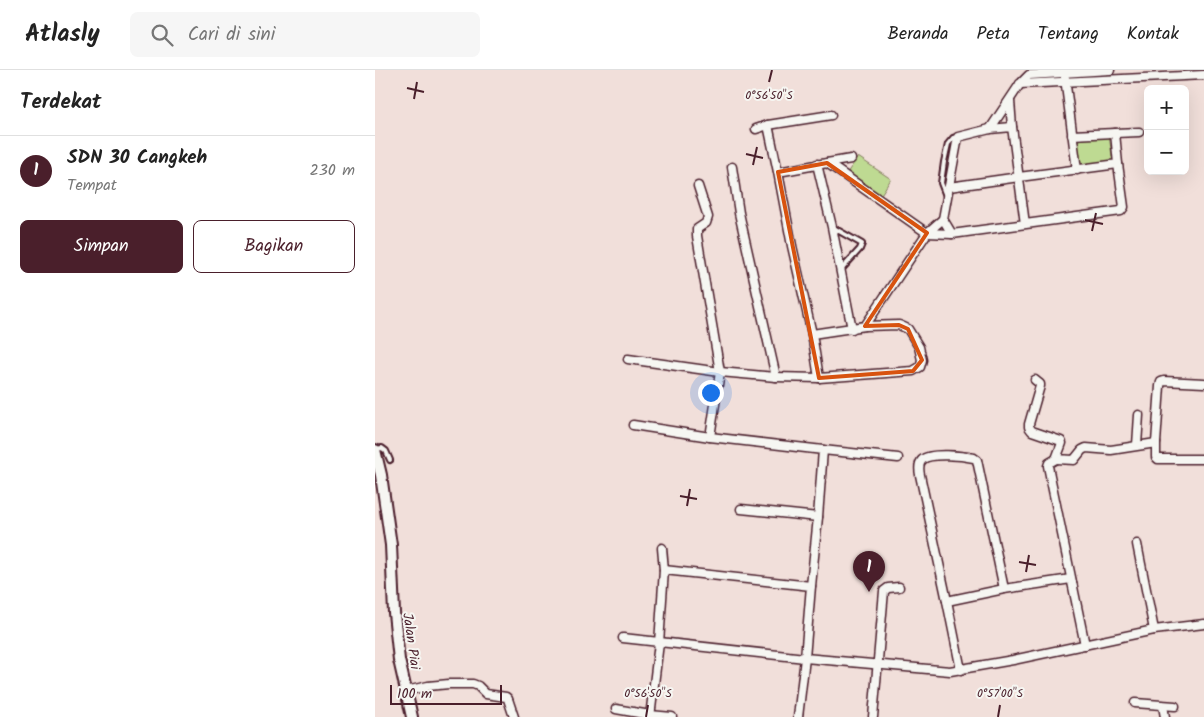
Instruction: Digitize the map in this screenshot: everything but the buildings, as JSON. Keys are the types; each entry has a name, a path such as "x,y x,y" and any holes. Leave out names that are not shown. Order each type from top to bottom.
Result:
{"street":[{"path":"990,129 1020,84 1031,74 1110,70"},
{"path":"1064,73 1077,170"},
{"path":"1020,84 1204,75"},
{"path":"1009,101 1025,224"},
{"path":"756,129 768,125 831,114"},
{"path":"768,125 812,334 819,378"},
{"path":"865,326 927,233 943,219 958,136 990,129 1012,127"},
{"path":"1073,135 1139,132"},
{"path":"827,163 927,233 952,234 1121,211 1124,207 1115,133"},
{"path":"778,172 851,159"},
{"path":"817,164 832,227 852,329"},
{"path":"949,187 1118,164"},
{"path":"732,167 739,213 776,377"},
{"path":"698,186 708,218 706,223 697,229 697,236 720,372 710,437"},
{"path":"943,219 952,234"},
{"path":"628,359 720,372 776,377 819,378 913,371 920,367 922,360 919,347 908,329 899,325 865,326 812,334"},
{"path":"1035,380 1040,386 1029,427 1032,431 1061,440 1062,443 1056,459"},
{"path":"1204,383 1164,380 1161,382 1156,443 1156,457 1158,459 1204,459"},
{"path":"1137,445 1139,415"},
{"path":"633,425 710,437 897,458"},
{"path":"1085,645 1048,466 1049,463 1056,459 1073,460 1086,448 1111,450 1156,443"},
{"name":"Jalan Piai","path":"375,450 381,476 391,545 396,642 413,717"},
{"path":"798,717 823,450"},
{"path":"961,670 920,475 919,465 921,460 926,457 949,455 977,460 1004,589"},
{"path":"741,509 818,517"},
{"path":"1137,544 1154,630"},
{"path":"650,716 659,642 664,570 662,548"},
{"path":"664,570 811,586"},
{"path":"947,601 1004,589 1071,579"},
{"path":"873,717 884,591 888,588 899,588"},
{"path":"623,638 805,658 950,671 1154,630 1204,624"},
{"path":"406,691 442,684 475,685 486,694 508,699 514,717"},
{"path":"1135,703 1175,706"},
{"path":"1163,706 1165,717"},
{"path":"616,709 650,716 672,717"}],"lane":[{"path":"947,198 941,183 942,171 948,144 953,138 958,136"},
{"path":"832,227 862,244 841,271"},
{"path":"375,450 382,448 387,451 390,460"}],"highlighted area":[{"path":"827,163 927,233 865,326 899,325 908,329 922,360 913,371 819,378 778,172"}],"green space":[{"path":"1109,136 1113,162 1079,166 1076,140"},
{"path":"858,157 891,179 880,196 847,173"}],"place":[{"name":"SDN 30 Cangkeh","path":"869,592"}]}
